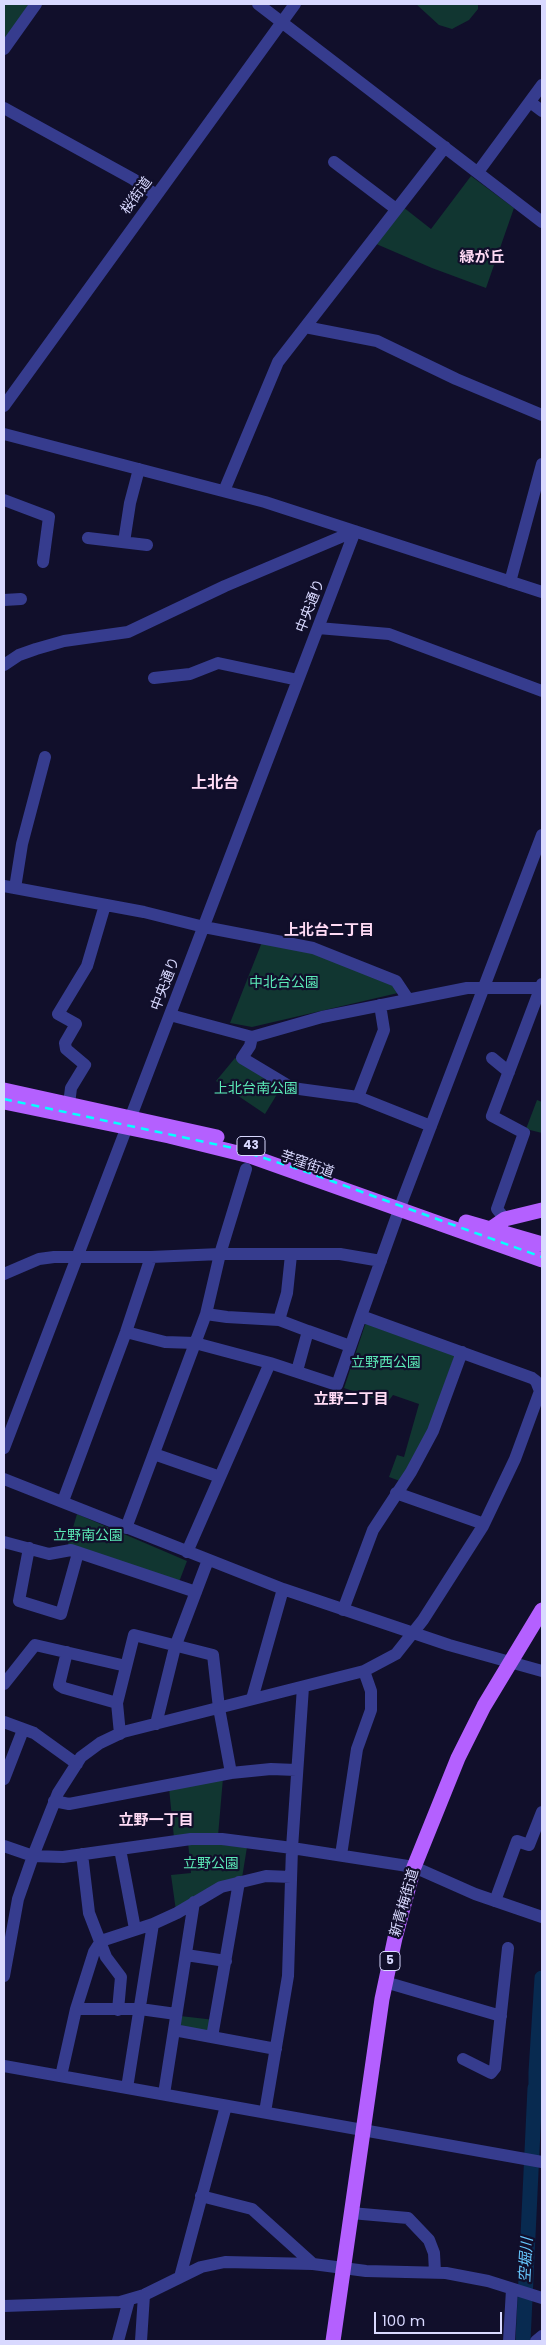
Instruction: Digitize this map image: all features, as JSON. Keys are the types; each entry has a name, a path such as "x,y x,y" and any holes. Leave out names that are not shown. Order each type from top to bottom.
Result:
{"main road":[{"name":"芋窪街道","path":"4,1090 69,1104 250,1156 402,1204 487,1235 542,1260"},
{"name":"芋窪街道","path":"4,1102 129,1122"},
{"path":"487,1235 505,1219 542,1210"},
{"name":"芋窪街道","path":"487,1235 542,1244"},
{"name":"新青梅街道","path":"333,2341 385,1982 394,1938 414,1867 458,1758 510,1662 542,1610"}],"street":[{"path":"4,50 36,4"},
{"path":"258,4 542,222"},
{"name":"桜街道","path":"4,406 295,4"},
{"path":"478,172 542,85"},
{"path":"530,102 542,111"},
{"path":"4,108 133,180 156,195"},
{"path":"224,491 278,362 445,147"},
{"path":"334,162 396,209"},
{"path":"306,327 377,341 456,379 542,415"},
{"path":"4,434 224,491 355,531 542,592"},
{"path":"510,582 542,464"},
{"path":"124,542 130,503 139,469"},
{"path":"4,500 49,517 43,562"},
{"path":"4,665 19,655 36,649 64,642 128,632 224,586 355,531"},
{"name":"中央通り","path":"4,1448 355,531"},
{"path":"88,538 147,545"},
{"path":"4,600 21,599"},
{"path":"318,628 389,634 542,691"},
{"path":"154,678 190,674 218,663 298,680"},
{"path":"45,757 9,887 106,904 204,927 312,948 396,981 408,999"},
{"path":"126,1332 164,1342 195,1343 298,1371 337,1385 431,1126 542,835"},
{"path":"69,1104 71,1088 85,1065 66,1049 66,1042 76,1024 58,1014 87,966 106,904"},
{"path":"170,1014 252,1037 322,1017 467,988 542,987 492,1116 524,1133 496,1209 505,1219"},
{"path":"358,1097 384,1030 380,1005"},
{"path":"252,1037 250,1046 242,1058 292,1088 358,1097 431,1126"},
{"path":"492,1058 509,1072"},
{"path":"126,1528 206,1314 220,1254 246,1169"},
{"path":"4,1274 39,1259 220,1254 340,1254 381,1261"},
{"path":"279,1320 287,1293 291,1255"},
{"path":"64,1501 126,1332 151,1257"},
{"path":"206,1314 279,1320 350,1346"},
{"path":"4,1973 18,1899 33,1856 54,1801 77,1764 100,1743 120,1734 364,1670 396,1654 414,1633 484,1524 515,1459 540,1391 536,1381 361,1316"},
{"path":"298,1371 308,1331"},
{"path":"343,1610 366,1546 430,1438 462,1352"},
{"path":"187,1552 270,1363"},
{"path":"154,1454 220,1477"},
{"path":"4,1479 64,1501 126,1528 283,1589 414,1633 542,1671"},
{"path":"396,1493 484,1524"},
{"path":"4,1542 49,1554 70,1550 196,1592"},
{"path":"29,1548 19,1601 61,1614 78,1553"},
{"path":"156,1724 175,1647 208,1560"},
{"path":"252,1699 283,1589"},
{"path":"120,1734 117,1703 134,1635 175,1647 213,1655 219,1708 231,1773"},
{"path":"4,1684 35,1645 126,1666"},
{"path":"67,1652 59,1685 117,1703"},
{"path":"341,1855 357,1749 371,1710 371,1691 364,1670"},
{"path":"265,2112 288,1976 296,1770 303,1686"},
{"path":"4,1722 34,1733 77,1764"},
{"path":"4,1779 23,1730"},
{"path":"54,1801 68,1804 231,1773 271,1769 296,1770"},
{"path":"495,1902 518,1840 529,1845 542,1812"},
{"path":"4,1846 33,1856 63,1857 191,1839 222,1839 292,1848 414,1867 495,1902 539,1916"},
{"path":"120,1849 134,1929"},
{"path":"82,1854 90,1913 106,1957 121,1977 118,2010"},
{"path":"61,2076 76,2009 94,1952 101,1941 153,1924 177,1913 221,1887 266,1876 291,1877"},
{"path":"212,2037 239,1882"},
{"path":"164,2094 194,1902"},
{"path":"127,2088 153,1924"},
{"path":"463,2059 492,2073 495,2068 508,1948"},
{"path":"186,1955 226,1961"},
{"path":"385,1982 501,2016"},
{"path":"76,2009 140,2009 176,2014"},
{"path":"174,2030 276,2049"},
{"path":"4,2066 542,2162"},
{"path":"180,2277 226,2106"},
{"path":"201,2196 252,2209 313,2264"},
{"path":"352,2213 408,2218 429,2240 434,2253 434,2272"},
{"path":"4,2306 95,2304 129,2300 144,2295 201,2266 220,2262 313,2264 366,2271 434,2272 465,2276 540,2297"},
{"path":"509,2341 512,2289"},
{"path":"141,2341 144,2295"},
{"path":"118,2341 129,2300"}],"green space":[{"path":"4,4 29,4 4,41"},
{"path":"416,4 478,4 478,9 469,20 452,29 439,25"},
{"path":"471,176 514,208 486,288 432,268 374,243 403,207 431,229"},
{"name":"中北台公園","path":"262,942 311,953 396,985 398,993 252,1027 230,1023"},
{"name":"上北台南公園","path":"235,1058 282,1086 265,1114 216,1081"},
{"path":"537,1100 542,1102 542,1133 526,1129"},
{"name":"立野西公園","path":"366,1322 455,1355 422,1448 400,1481 389,1477 397,1455 404,1457 419,1404 393,1395 387,1403 344,1388"},
{"name":"立野南公園","path":"77,1514 187,1561 179,1582 67,1548"},
{"path":"223,1778 218,1836 174,1838 169,1788"},
{"name":"立野公園","path":"188,1842 247,1847 242,1878 176,1911 171,1875 191,1873"},
{"path":"180,2016 215,2020 212,2036 177,2030"}],"waterway":[{"name":"空堀川","path":"536,2098 542,1978"},
{"name":"空堀川","path":"523,2341 535,2088"}],"railway":[{"path":"4,1099 233,1148 304,1171 542,1257"}],"district":[{"name":"緑が丘","path":"482,258"},
{"name":"上北台","path":"215,784"},
{"name":"上北台二丁目","path":"329,931"},
{"name":"立野二丁目","path":"351,1400"},
{"name":"立野一丁目","path":"156,1821"}]}
